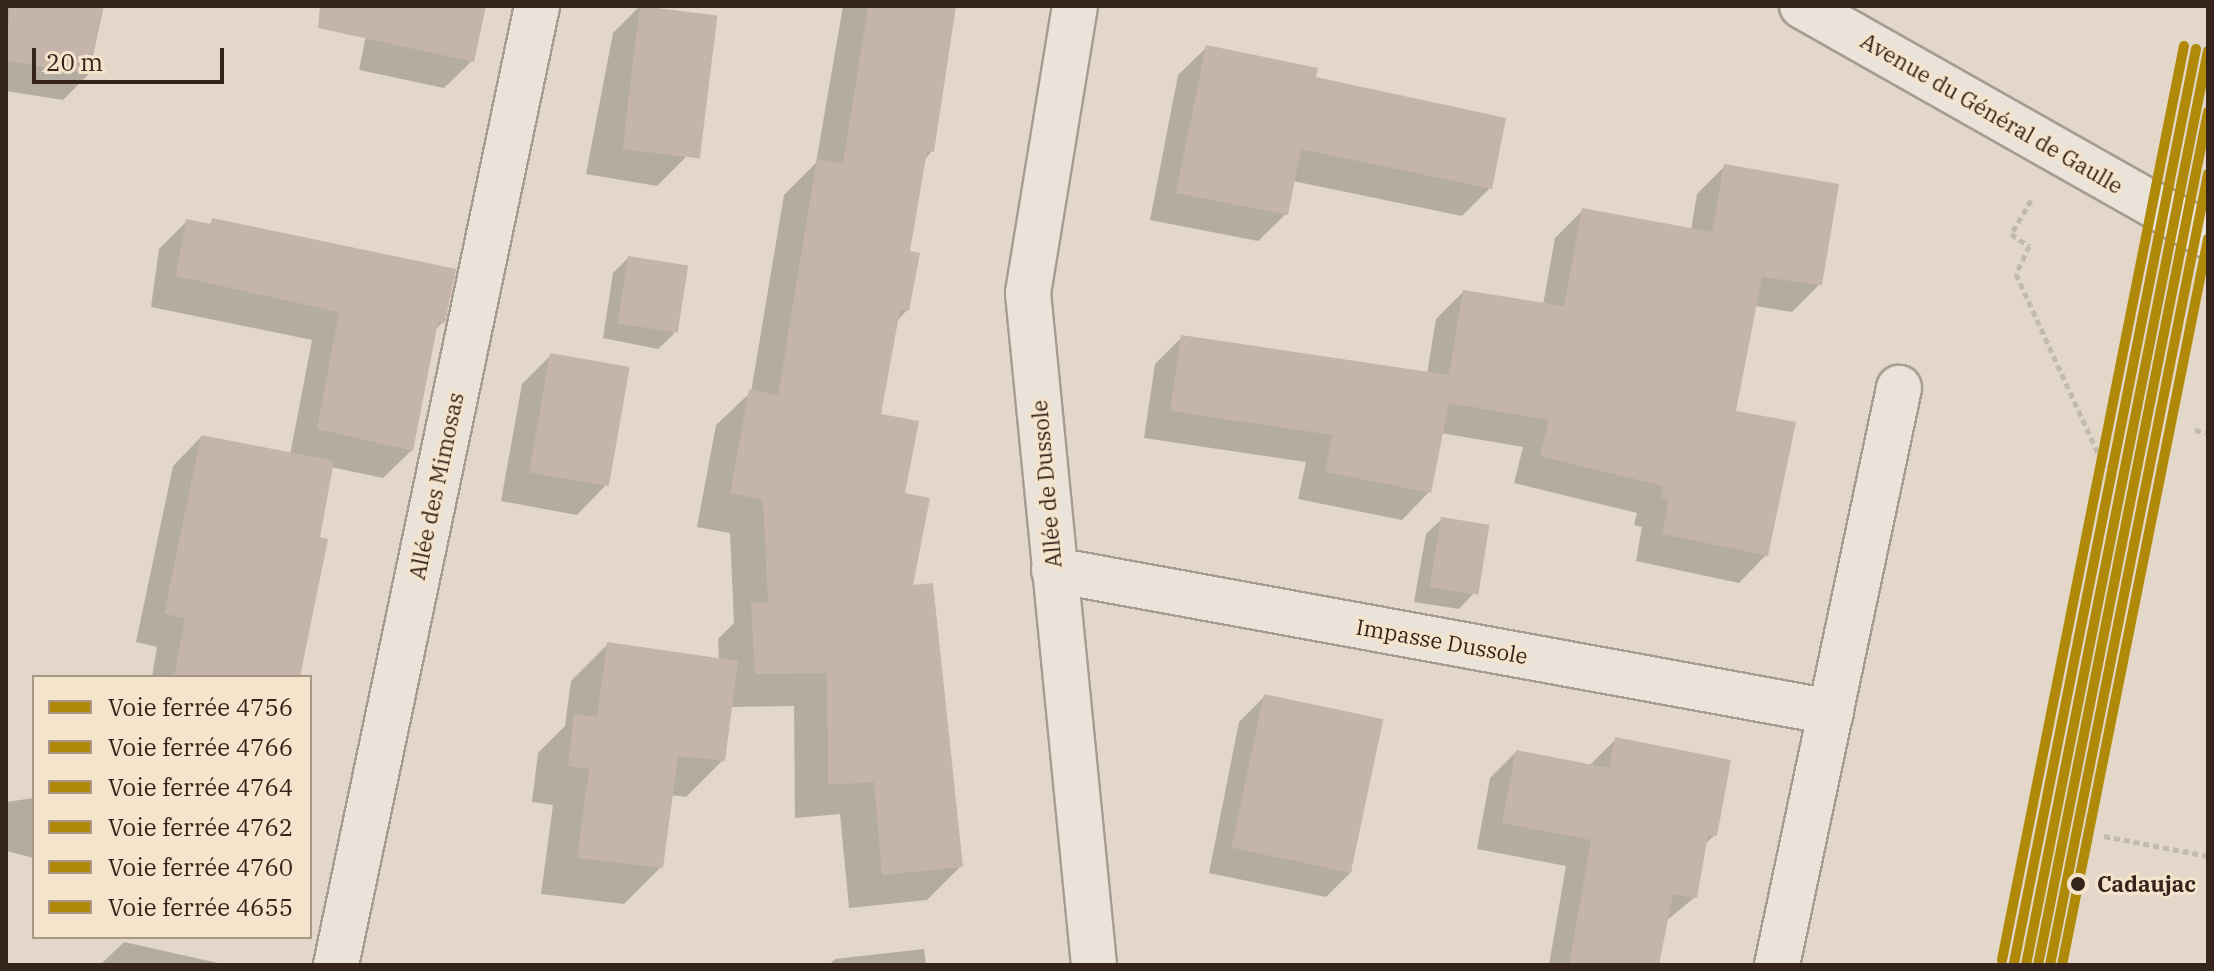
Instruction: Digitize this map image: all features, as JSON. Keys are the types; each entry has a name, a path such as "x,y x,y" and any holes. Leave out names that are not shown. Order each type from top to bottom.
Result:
{"street":[{"name":"Allée des Mimosas","path":"336,965 537,6"},
{"name":"Allée de Dussole","path":"1075,6 1028,293 1094,965"},
{"name":"Avenue du Général de Gaulle","path":"1802,6 2208,236"},
{"path":"1777,965 1899,388"},
{"name":"Impasse Dussole","path":"1054,570 1831,712"}],"path":[{"path":"2060,151 2011,234 2029,246 2016,274 2105,468"},
{"path":"2195,430 2208,433"},
{"path":"2104,836 2208,856"}],"building":[{"path":"10,6 104,6 89,74 6,61"},
{"path":"320,6 486,6 474,62 318,28"},
{"path":"640,6 717,16 700,158 622,149"},
{"path":"868,6 956,6 934,152 927,151 910,251 920,253 909,311 900,310 881,414 919,421 905,493 930,498 913,585 933,583 963,867 882,875 874,782 828,785 827,673 755,674 751,603 768,603 763,500 730,493 749,389 778,395 817,159 843,163"},
{"path":"1206,45 1318,68 1316,77 1506,118 1492,189 1301,149 1288,215 1176,193"},
{"path":"1724,164 1839,184 1822,285 1762,277 1736,411 1796,422 1768,556 1662,534 1669,500 1661,498 1663,486 1540,456 1549,420 1449,403 1431,493 1325,472 1332,435 1170,411 1181,335 1449,375 1463,290 1564,306 1582,208 1712,232"},
{"path":"212,218 456,269 445,323 438,322 413,451 317,429 339,312 176,276 186,219 211,224"},
{"path":"628,256 688,266 678,333 617,323"},
{"path":"550,353 630,367 609,486 529,472"},
{"path":"201,435 334,461 320,537 328,539 300,675 174,675 185,618 164,614"},
{"path":"1441,517 1489,525 1478,595 1430,587"},
{"path":"607,642 738,661 725,761 678,756 663,868 577,858 589,769 568,766 574,714 597,717"},
{"path":"1264,694 1383,719 1351,873 1231,848"},
{"path":"1615,737 1731,760 1717,836 1708,835 1697,898 1673,894 1659,965 1569,965 1591,840 1502,823 1516,750 1609,768"}],"rail line":[{"name":"4760","path":"2002,960 2184,46"},
{"name":"4764","path":"2014,963 2196,49"},
{"name":"4756","path":"2026,965 2208,51"},
{"name":"4766","path":"2038,965 2208,112"},
{"name":"4762","path":"2050,965 2208,174"},
{"name":"4655","path":"2062,965 2208,239"}],"place":[{"name":"Cadaujac","path":"2078,884"}]}
